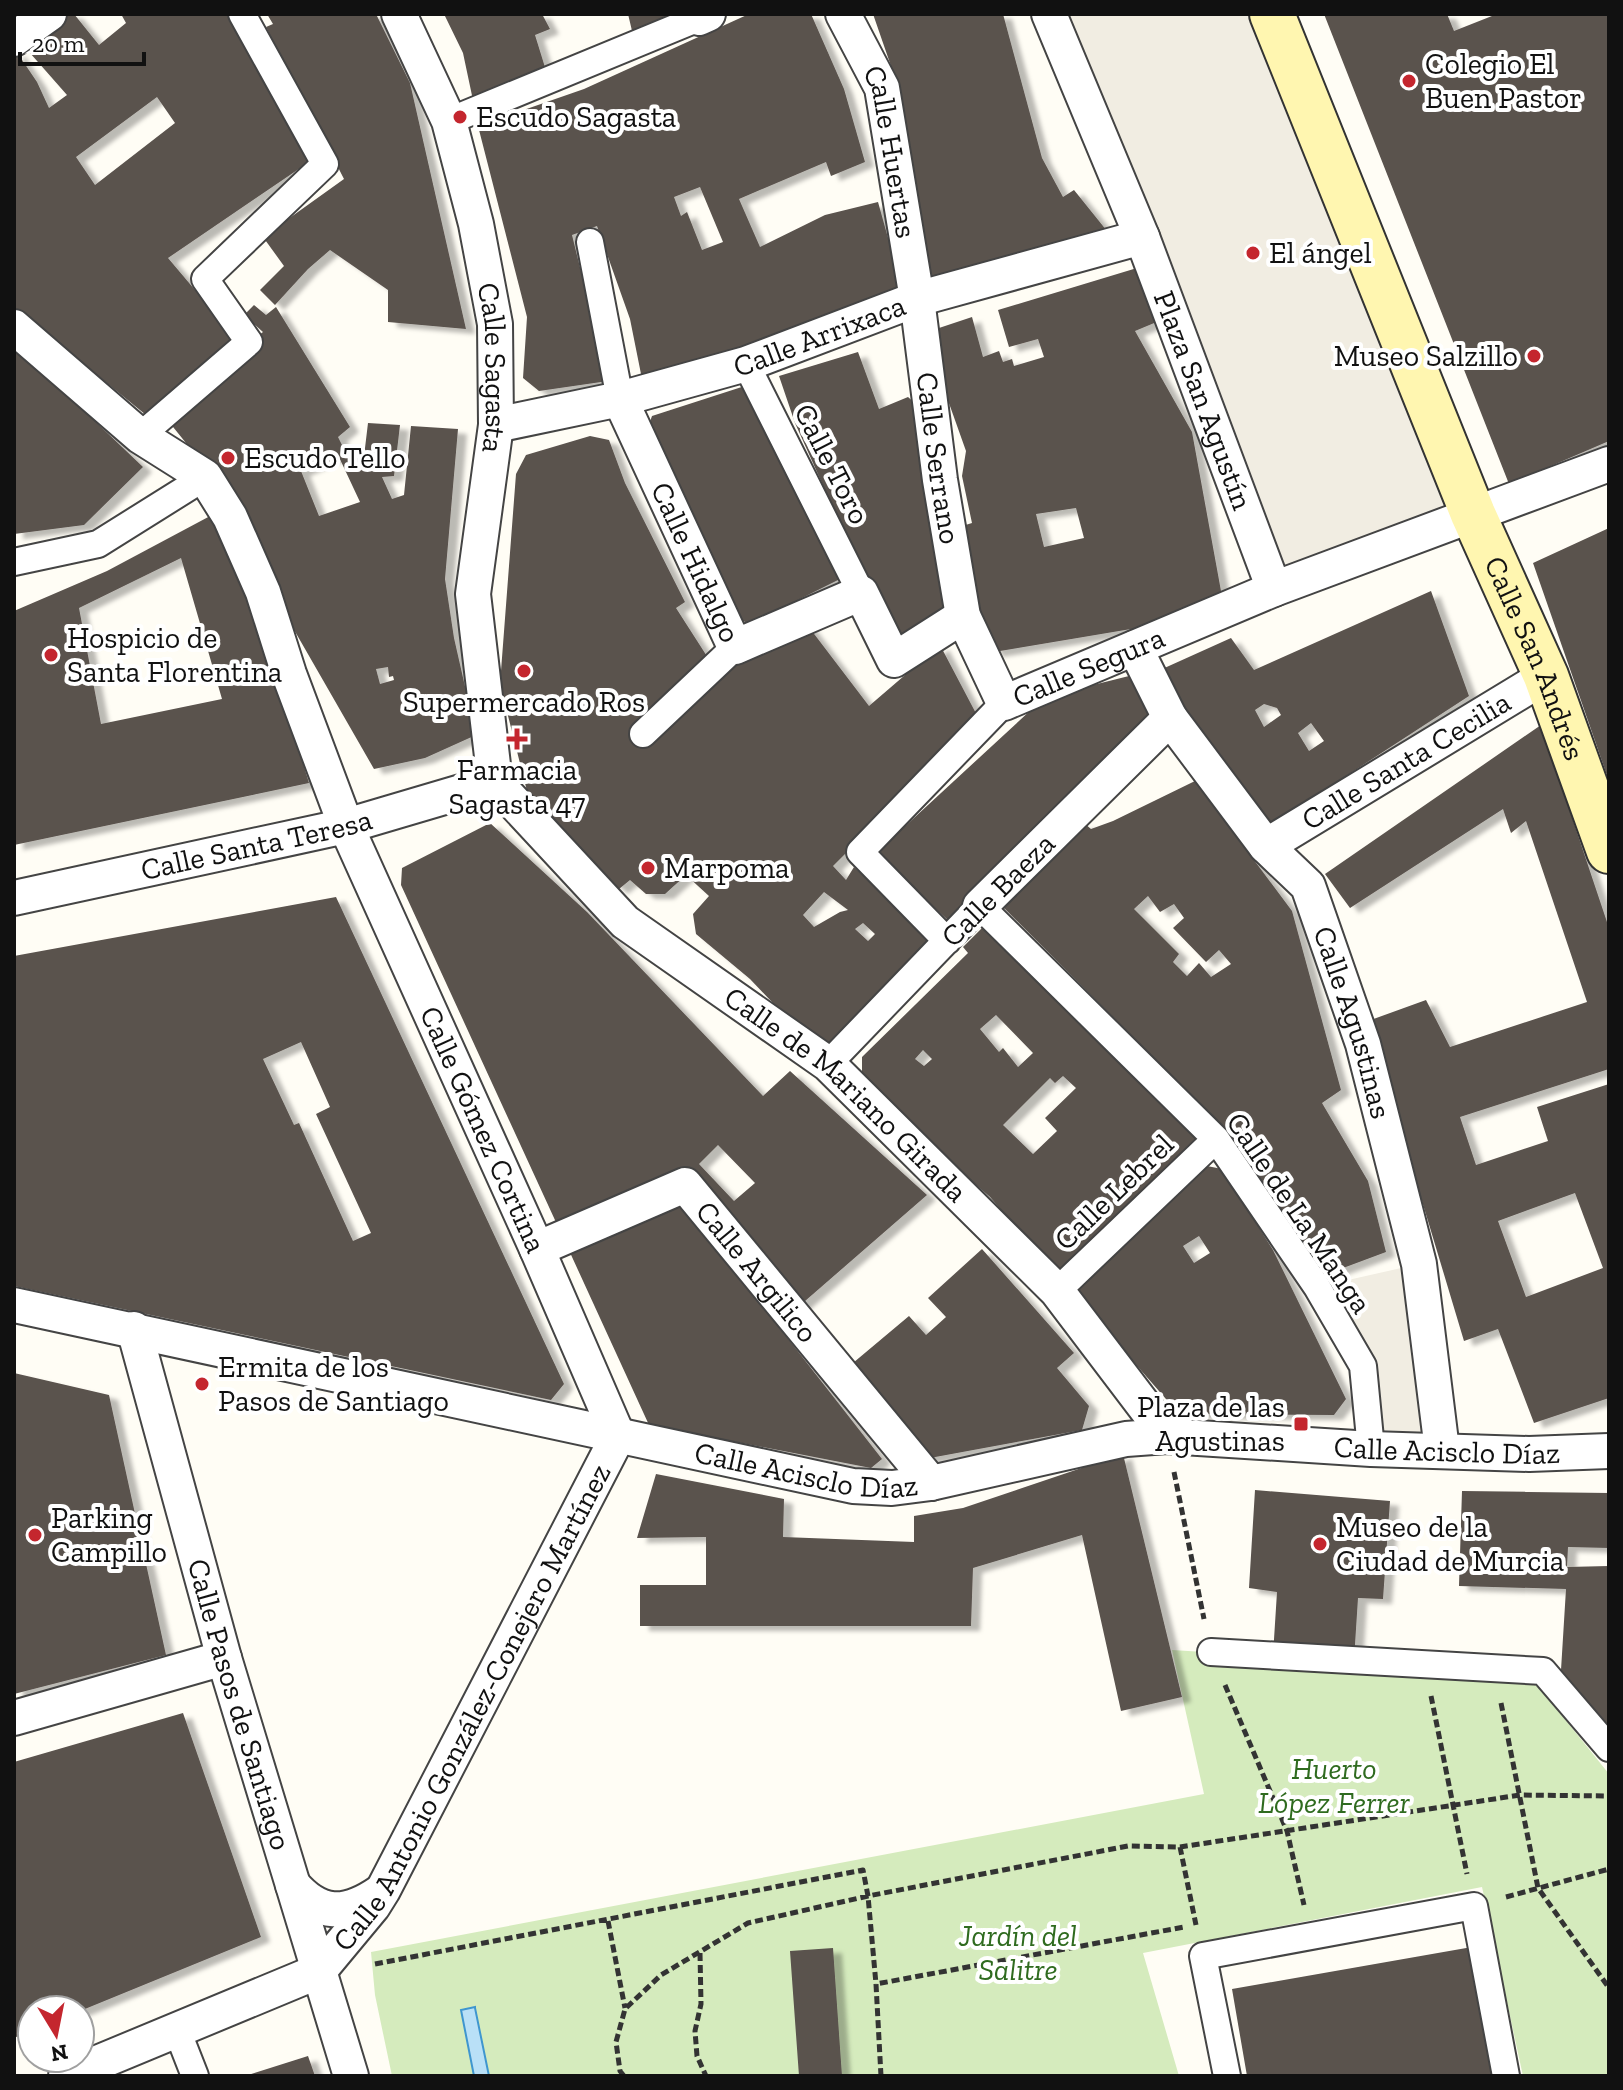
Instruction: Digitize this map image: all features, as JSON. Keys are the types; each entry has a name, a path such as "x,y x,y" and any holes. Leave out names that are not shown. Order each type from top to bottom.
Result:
{"main road":[{"name":"Calle San Andrés","path":"1272,14 1473,514 1546,676 1609,851"}],"street":[{"path":"14,39 49,14"},
{"path":"140,436 249,342 205,279 325,164 242,14"},
{"name":"Calle Sagasta","path":"399,14 449,121 476,224 495,324 496,425 473,594 495,782"},
{"name":"Calle Huertas","path":"843,14 882,88 917,299"},
{"name":"Plaza San Agustín","path":"1049,14 1142,237 1274,589"},
{"path":"449,121 702,15"},
{"name":"Calle Arrixaca","path":"496,425 620,399 746,364 917,299 1142,237"},
{"path":"590,242 620,399"},
{"name":"Calle Serrano","path":"917,299 940,480 963,616"},
{"path":"14,327 140,436 205,477 98,544 14,562"},
{"name":"Calle Toro","path":"746,364 861,593"},
{"name":"Calle Hidalgo","path":"620,399 735,647 861,593"},
{"path":"1274,589 1609,464"},
{"name":"Calle Gómez Cortina","path":"205,477 230,517 263,592 289,674 346,826 618,1436"},
{"name":"Calle Segura","path":"963,616 1004,703 1274,589"},
{"path":"861,593 894,660 963,616"},
{"path":"643,734 735,647"},
{"name":"Calle Agustinas","path":"1135,648 1170,718 1266,846 1308,886 1363,1044 1419,1264 1442,1450"},
{"name":"Calle Santa Cecilia","path":"1266,846 1546,676"},
{"path":"947,941 860,852 1004,703"},
{"name":"Calle Baeza","path":"828,1064 980,906 1170,718"},
{"name":"Calle Santa Teresa","path":"14,898 346,826 495,782"},
{"name":"Calle de Mariano Girada","path":"495,782 625,922 828,1064 1057,1291 1167,1436"},
{"name":"Calle de La Manga","path":"980,906 1216,1139 1317,1287 1363,1366 1371,1449"},
{"name":"Calle Lebrel","path":"1057,1291 1216,1139"},
{"name":"Calle Argilico","path":"537,1249 685,1185 931,1483"},
{"name":"Calle Acisclo Díaz","path":"14,1305 853,1486 892,1488 931,1483 1126,1439 1167,1436 1371,1449 1529,1454 1609,1451"},
{"name":"Calle Pasos de Santiago","path":"134,1329 224,1658 351,2076"},
{"name":"Calle Antonio González-Conejero Martínez","path":"319,1971 383,1890 618,1436"},
{"path":"1211,1652 1543,1671 1609,1748"},
{"path":"14,1718 224,1658"},
{"path":"293,1885 306,1900 330,1910 353,1907 383,1890"},
{"path":"1227,2076 1203,1956 1474,1906 1506,2076"},
{"path":"66,2076 319,1971"},
{"path":"177,2030 195,2076"}],"path":[{"path":"1424,1664 1474,1906 1609,1869"},
{"path":"1494,1668 1538,1888 1609,1988"},
{"path":"625,2009 661,1975 748,1923 868,1896 1128,1846 1180,1847 1520,1795 1609,1796"},
{"path":"1180,1847 1203,1956"},
{"path":"319,1971 371,1965 608,1921 863,1870 876,1984 881,2076"},
{"path":"608,1921 625,2009 616,2042 620,2071 624,2076"},
{"path":"876,1984 1196,1925"},
{"path":"700,1952 701,2004 695,2031 697,2056 706,2076"}],"green space":[{"path":"1172,1650 1527,1672 1609,1774 1609,2076 1523,2076 1482,1887 1143,1953 1179,2076 392,2076 375,1995 371,1952 1204,1794"}],"shaded area":[{"path":"1048,14 1272,14 1473,514 1274,589"},
{"name":"Plaza de las Agustinas","path":"1419,1264 1442,1450 1371,1449 1363,1366 1317,1287"}],"water":[{"path":"475,2007 489,2076 474,2076 461,2010"}],"building":[{"path":"68,14 74,14 99,45 126,23 121,14 230,14 312,160 168,258 238,341 146,415 14,307 14,53 16,51 37,82 49,108 67,95 23,45","holes":["157,97 175,123 95,185 76,157"]},
{"path":"267,14 376,14 410,83 466,329 388,322 388,290 330,250 275,305 260,290 284,266 263,237 344,179 266,27 273,24"},
{"path":"444,14 542,14 550,29 535,35 548,77 474,105 463,53"},
{"path":"628,14 677,14 633,35"},
{"path":"749,14 811,14 844,89 865,162 831,176 826,162 739,199 760,247 825,215 878,202 902,288 898,300 642,379 630,319 597,226 572,235 608,381 539,391 523,378 527,317 478,126 584,89","holes":["700,187 723,242 702,250 687,212 681,216 674,197"]},
{"path":"873,14 1003,14 1042,158 1063,197 1074,190 1107,231 928,282 901,95"},
{"path":"1324,14 1447,14 1454,31 1497,14 1609,14 1609,441 1509,484"},
{"path":"1137,268 1159,321 1135,331 1192,432 1223,602 1138,642 1131,629 994,652 968,607 959,527 972,523 962,476 966,451 924,333 972,317 983,357 999,351 1003,362 1012,359 1014,366 1044,357 1038,339 1009,347 998,310","holes":["1076,508 1084,538 1044,547 1036,514"]},
{"path":"254,305 266,315 276,307 350,427 338,437 346,453 365,448 368,423 400,425 394,476 382,477 392,499 404,495 411,426 458,429 445,579 454,638 476,735 425,758 374,769 293,628 233,501 169,422 262,346 254,339 263,332 244,315","holes":["338,455 360,502 319,516 301,471","388,667 389,677 393,676 394,680 380,684 376,669"]},
{"path":"14,344 143,467 84,525 14,534"},
{"path":"858,352 879,409 908,397 917,405 951,608 897,638 848,541 795,423 779,376"},
{"path":"751,384 842,578 750,624 731,616 646,433 652,416"},
{"path":"590,436 609,440 625,483 685,602 676,608 710,661 651,742 761,641 805,622 869,706 940,645 980,721 849,843 852,847 833,866 846,880 854,867 929,936 927,949 829,1047 793,1024 750,979 696,934 693,914 709,896 686,875 665,894 646,894 630,880 619,889 575,850 528,795 500,684 516,474 526,455","holes":["824,892 848,910 814,927 803,915","863,923 875,934 868,941 855,929"]},
{"name":"Hospicio de Santa Florentina","path":"212,515 256,610 309,783 14,845 14,611 107,571","holes":["181,558 222,699 101,724 79,608"]},
{"path":"1609,528 1609,781 1533,563"},
{"path":"1431,591 1469,696 1266,828 1160,670 1231,638 1254,670","holes":["1264,704 1277,708 1281,715 1264,727 1255,710","1311,723 1324,741 1309,751 1298,733"]},
{"path":"1133,675 1160,713 951,923 876,853 1045,697"},
{"path":"1541,725 1609,928 1609,1069 1460,1117 1476,1165 1548,1141 1537,1107 1609,1084 1609,1398 1534,1423 1498,1329 1464,1341 1368,1021 1426,1000 1450,1047 1587,1002 1526,821 1511,833 1503,809 1350,908 1325,874","holes":["1575,1193 1603,1268 1526,1297 1498,1221"]},
{"path":"1195,781 1292,911 1341,1090 1322,1103 1368,1181 1386,1252 1319,1277 1230,1134 1003,907 1084,823 1091,829","holes":["1148,896 1160,912 1174,904 1184,918 1173,928 1206,962 1219,950 1231,964 1211,977 1199,963 1187,976 1173,962 1179,954 1134,909"]},
{"path":"490,823 587,912 763,1096 790,1071 927,1195 797,1308 687,1177 560,1231 401,885 402,868","holes":["718,1145 755,1183 734,1201 699,1164"]},
{"path":"336,897 564,1384 551,1400 14,1286 14,956","holes":["301,1042 330,1107 316,1114 371,1233 353,1241 299,1123 294,1125 263,1059"]},
{"path":"982,928 1199,1138 1060,1278 990,1197 862,1085 862,1057 968,953 963,947","holes":["996,1015 1033,1053 1018,1067 1003,1048 999,1052 980,1029","923,1050 932,1059 924,1066 915,1059","1063,1076 1076,1088 1045,1118 1057,1131 1033,1154 1003,1125 1050,1078 1055,1083"]},
{"path":"1202,1165 1222,1169 1273,1250 1346,1399 1334,1415 1179,1414 1072,1291","holes":["1199,1236 1210,1253 1194,1263 1183,1246"]},
{"path":"678,1198 882,1459 871,1468 649,1425 567,1246"},
{"path":"982,1249 1074,1353 1057,1368 1089,1406 1082,1430 919,1460 847,1368 909,1316 926,1335 946,1317 928,1298"},
{"path":"14,1373 109,1395 166,1655 14,1694"},
{"path":"1123,1454 1182,1697 1121,1711 1082,1535 973,1568 971,1626 640,1626 640,1585 706,1585 706,1537 637,1538 656,1474 784,1499 783,1537 914,1542 914,1516 963,1508"},
{"name":"Museo de la Ciudad de Murcia","path":"1255,1490 1390,1501 1383,1599 1358,1598 1354,1660 1273,1655 1277,1592 1249,1588"},
{"path":"1462,1491 1609,1493 1609,1548 1568,1547 1567,1567 1609,1566 1609,1727 1561,1670 1566,1589 1459,1586"},
{"path":"183,1713 261,1937 96,2004 96,1994 16,1994 14,2038 14,1762"},
{"path":"1472,1947 1506,2076 1247,2076 1232,1989"},
{"path":"833,1948 842,2076 799,2076 790,1951"},
{"path":"308,2056 315,2076 248,2076 248,2075"}],"place":[{"name":"Colegio El Buen Pastor","path":"1409,81"},
{"name":"Escudo Sagasta","path":"460,117"},
{"name":"El ángel","path":"1253,253"},
{"name":"Museo Salzillo","path":"1534,356"},
{"name":"Escudo Tello","path":"228,458"},
{"name":"Hospicio de Santa Florentina","path":"51,655"},
{"name":"Supermercado Ros","path":"524,671"},
{"name":"Farmacia Sagasta 47","path":"517,739"},
{"name":"Marpoma","path":"648,868"},
{"name":"Ermita de los Pasos de Santiago","path":"202,1384"},
{"name":"Plaza de las Agustinas","path":"1301,1424"},
{"name":"Parking Campillo","path":"35,1535"},
{"name":"Museo de la Ciudad de Murcia","path":"1320,1544"}],"park label":[{"name":"Huerto López Ferrer","path":"1334,1786"},
{"name":"Jardín del Salitre","path":"1018,1953"}]}
